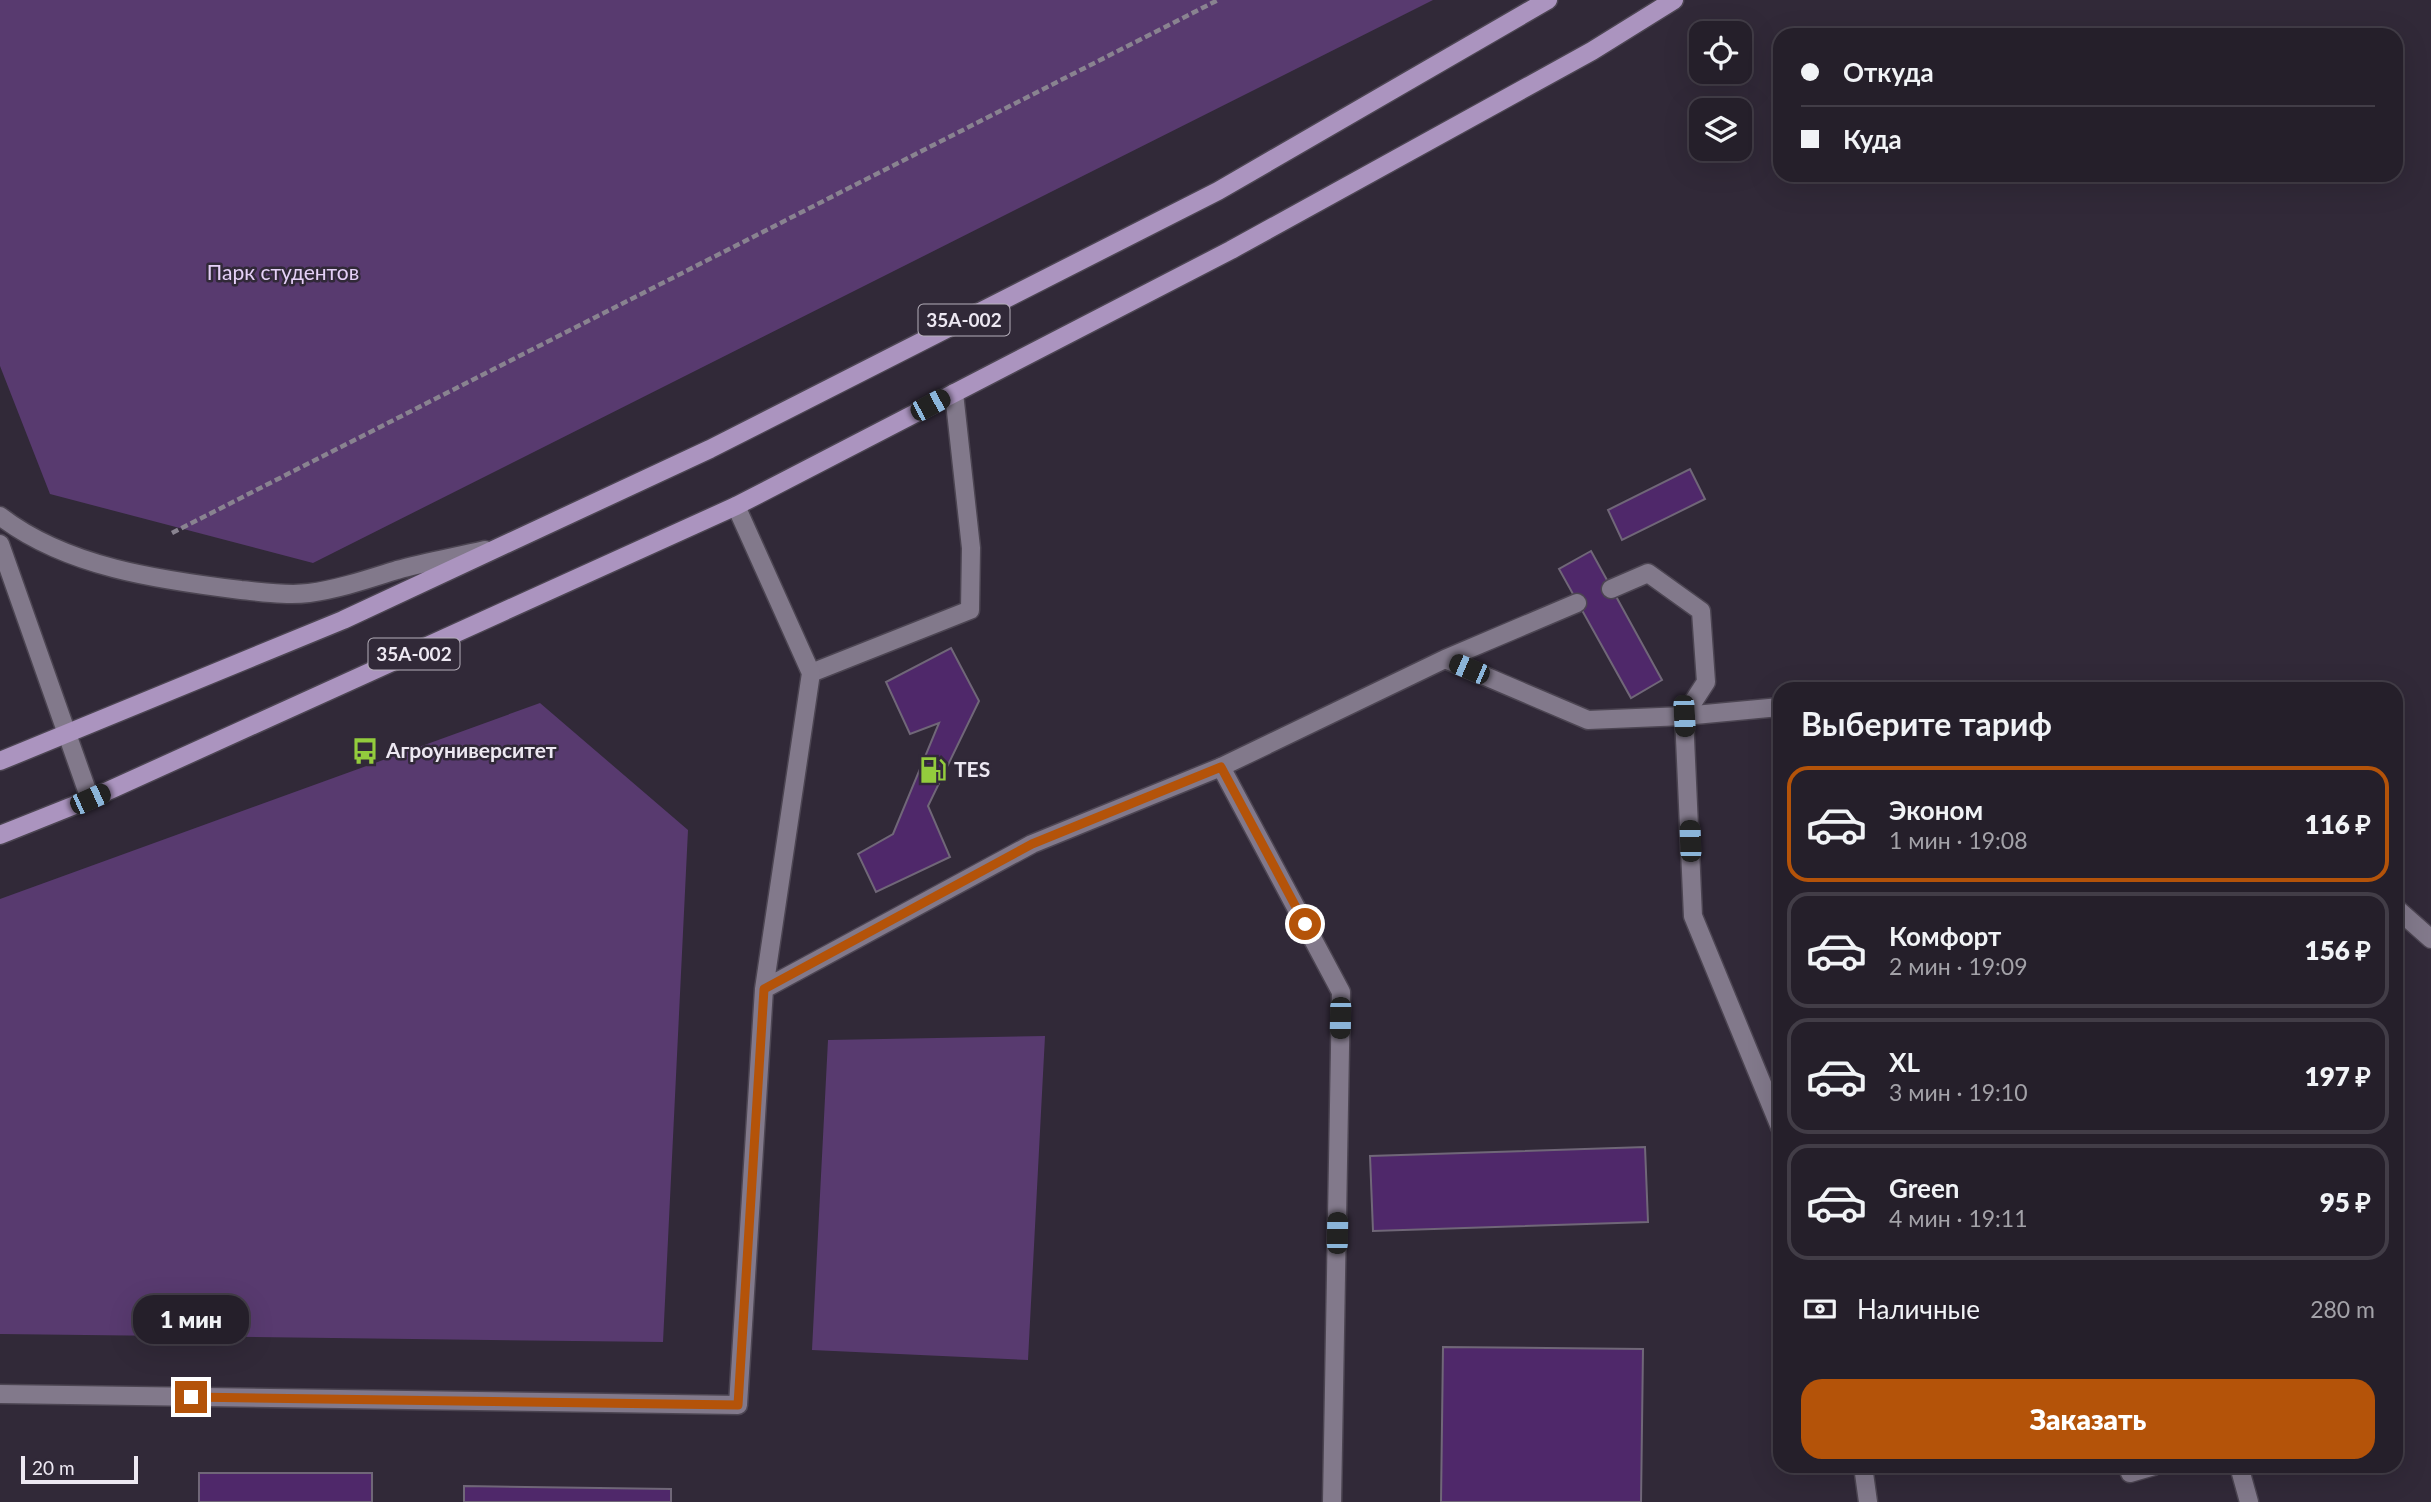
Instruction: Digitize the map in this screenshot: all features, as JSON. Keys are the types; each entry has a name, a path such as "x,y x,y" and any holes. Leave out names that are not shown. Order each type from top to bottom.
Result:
{"main road":[{"name":"35А-002","path":"0,761 343,620 710,449 1218,191 1548,0"},
{"name":"35А-002","path":"0,835 90,799 736,506 1231,250 1592,51 1674,0"}],"street":[{"path":"811,673 970,610 971,548 954,393"},
{"path":"0,1394 738,1405 764,989 811,673 736,506"},
{"path":"0,516 21,532 55,548 108,566 220,587 269,593 306,594 338,588 400,569 502,546"},
{"path":"0,544 90,799"},
{"path":"1611,589 1648,573 1701,611 1706,682 1684,716 1693,916 1773,1111"},
{"path":"764,989 1032,844 1221,767 1445,659 1577,603"},
{"path":"1445,659 1588,720 1684,716 1773,708"},
{"path":"1221,767 1341,992 1332,1502"},
{"path":"2403,914 2431,939"},
{"path":"1864,1473 1868,1502"},
{"path":"2241,1473 2249,1502"}],"path":[{"path":"172,533 1218,0"}],"green space":[{"name":"Парк студентов","path":"0,0 1433,0 313,563 50,494 0,366"},
{"path":"540,703 688,830 663,1342 0,1334 0,899"},
{"path":"1045,1036 1028,1360 812,1350 828,1040"}],"building":[{"path":"1690,469 1705,499 1622,540 1608,510"},
{"path":"1591,551 1662,680 1631,698 1559,569"},
{"name":"TES","path":"951,648 979,701 928,806 950,857 876,892 858,854 893,834 939,723 910,734 886,682"},
{"path":"1645,1147 1648,1222 1373,1231 1370,1156"},
{"path":"1443,1347 1643,1349 1641,1502 1441,1502"},
{"path":"199,1473 372,1473 372,1502 199,1502"},
{"path":"464,1486 671,1489 671,1502 464,1502"}],"place":[{"name":"Агроуниверситет","path":"365,751"},
{"name":"TES","path":"933,770"}],"route":[{"path":"191,1397 738,1405 764,989 1032,844 1221,767 1305,924"}]}
